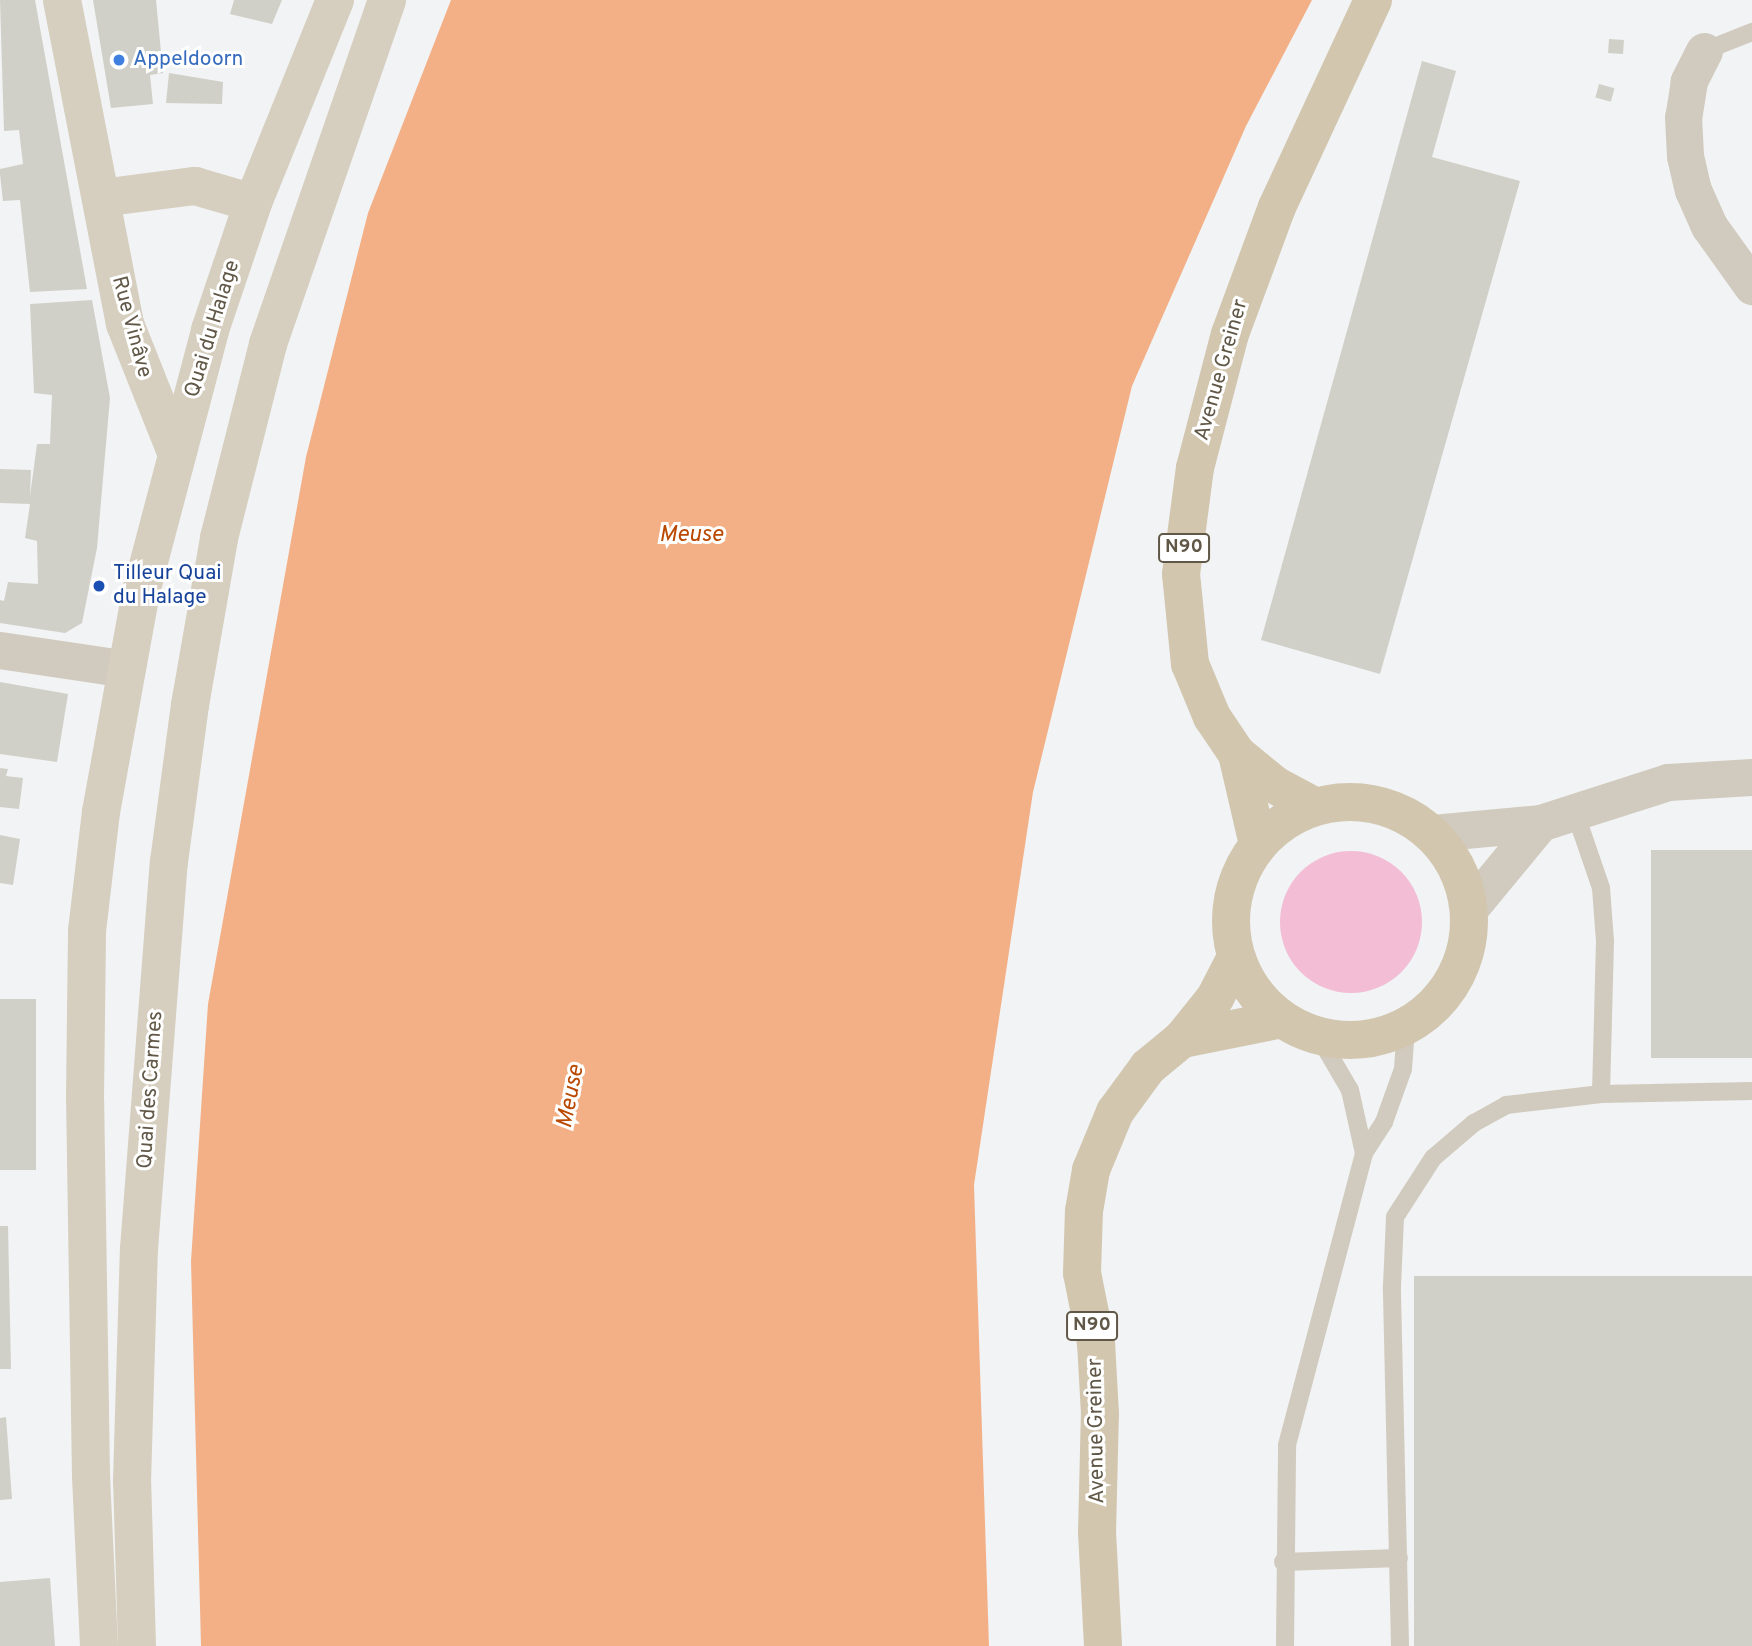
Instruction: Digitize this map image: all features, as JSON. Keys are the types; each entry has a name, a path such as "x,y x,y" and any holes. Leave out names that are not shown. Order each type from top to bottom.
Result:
{"main road":[{"name":"Rue Vinâve","path":"62,0 133,353 176,452"},
{"name":"Quai du Halage","path":"127,669 176,452 210,330 253,203 335,0"},
{"path":"219,538 268,344 387,0"},
{"name":"Avenue Greiner","path":"1258,844 1237,754 1198,690 1184,631 1181,574 1195,468 1249,276 1325,99 1373,0"},
{"path":"101,198 195,186 253,203 271,251 206,480 219,538"},
{"name":"Quai des Carmes","path":"137,1646 132,1482 139,1249 169,862 190,705 219,538"},
{"path":"99,1646 91,1475 85,1111 87,931 101,812 127,669"},
{"name":"Avenue Greiner","path":"1237,754 1275,785 1314,806"},
{"path":"1356,800 1397,810 1433,833 1458,867 1470,908 1468,944 1456,978 1435,1006 1406,1027 1378,1038 1348,1041 1319,1037 1282,1019 1247,981 1236,957 1230,928 1233,898 1242,869 1258,844 1283,821 1314,806 1356,800"},
{"name":"Avenue Greiner","path":"1103,1646 1097,1533 1100,1414 1096,1343 1082,1273 1084,1211 1091,1170 1115,1112 1148,1066 1182,1039 1215,998 1236,957"},
{"name":"Avenue Greiner","path":"1182,1039 1282,1019"}],"street":[{"path":"1704,51 1689,80 1683,117 1685,156 1693,190 1709,226 1752,286"},
{"path":"0,650 127,669"},
{"path":"1433,833 1540,823 1668,782 1752,777"},
{"path":"1470,908 1540,823"}],"lane":[{"path":"1704,51 1752,32"},
{"path":"1575,812 1601,888 1605,941 1601,1094"},
{"path":"1285,1646 1283,1562 1287,1445 1364,1153 1384,1122 1403,1069 1406,1027"},
{"path":"1319,1037 1350,1090 1364,1153"},
{"path":"1400,1646 1392,1286 1395,1217 1433,1158 1474,1123 1506,1105 1601,1094 1752,1091"},
{"path":"1283,1562 1399,1558"}],"shaded area":[{"path":"1351,851 1378,857 1401,872 1416,895 1422,922 1416,949 1401,972 1378,987 1351,993 1324,987 1301,972 1286,949 1280,922 1286,895 1301,872 1324,857"}],"water":[{"name":"Meuse","path":"451,0 1312,0 1246,126 1132,386 1033,792 974,1185 989,1646 201,1646 191,1261 208,1004 306,457 368,213"}],"building":[{"path":"0,0 35,0 87,289 30,292 20,200 3,201 0,174 0,169 23,164 19,130 4,131"},
{"path":"93,0 156,0 163,73 150,75 153,104 111,108"},
{"path":"234,0 282,0 272,24 230,14"},
{"path":"1609,39 1624,40 1623,54 1608,53"},
{"path":"1422,61 1456,71 1432,157 1520,181 1380,674 1261,640"},
{"path":"169,73 223,82 222,104 166,103"},
{"path":"1599,84 1614,88 1611,102 1595,98"},
{"path":"92,300 110,398 97,548 82,623 65,633 0,623 0,600 4,601 8,582 38,584 37,541 25,538 30,504 0,503 0,469 31,470 30,496 37,444 50,444 52,395 34,393 30,304"},
{"path":"0,682 68,694 57,762 0,754"},
{"path":"0,768 8,769 6,776 23,778 19,809 0,807"},
{"path":"0,835 20,839 13,885 0,883"},
{"path":"1651,850 1752,850 1752,1058 1651,1058"},
{"path":"0,999 36,999 36,1170 0,1170"},
{"path":"0,1226 8,1226 11,1369 0,1369"},
{"path":"1414,1276 1752,1276 1752,1646 1414,1646"},
{"path":"6,1417 12,1499 0,1500 0,1418"},
{"path":"50,1578 55,1646 0,1646 0,1582"}],"place":[{"name":"Appeldoorn","path":"119,60"},
{"name":"Tilleur Quai du Halage","path":"99,586"}]}
